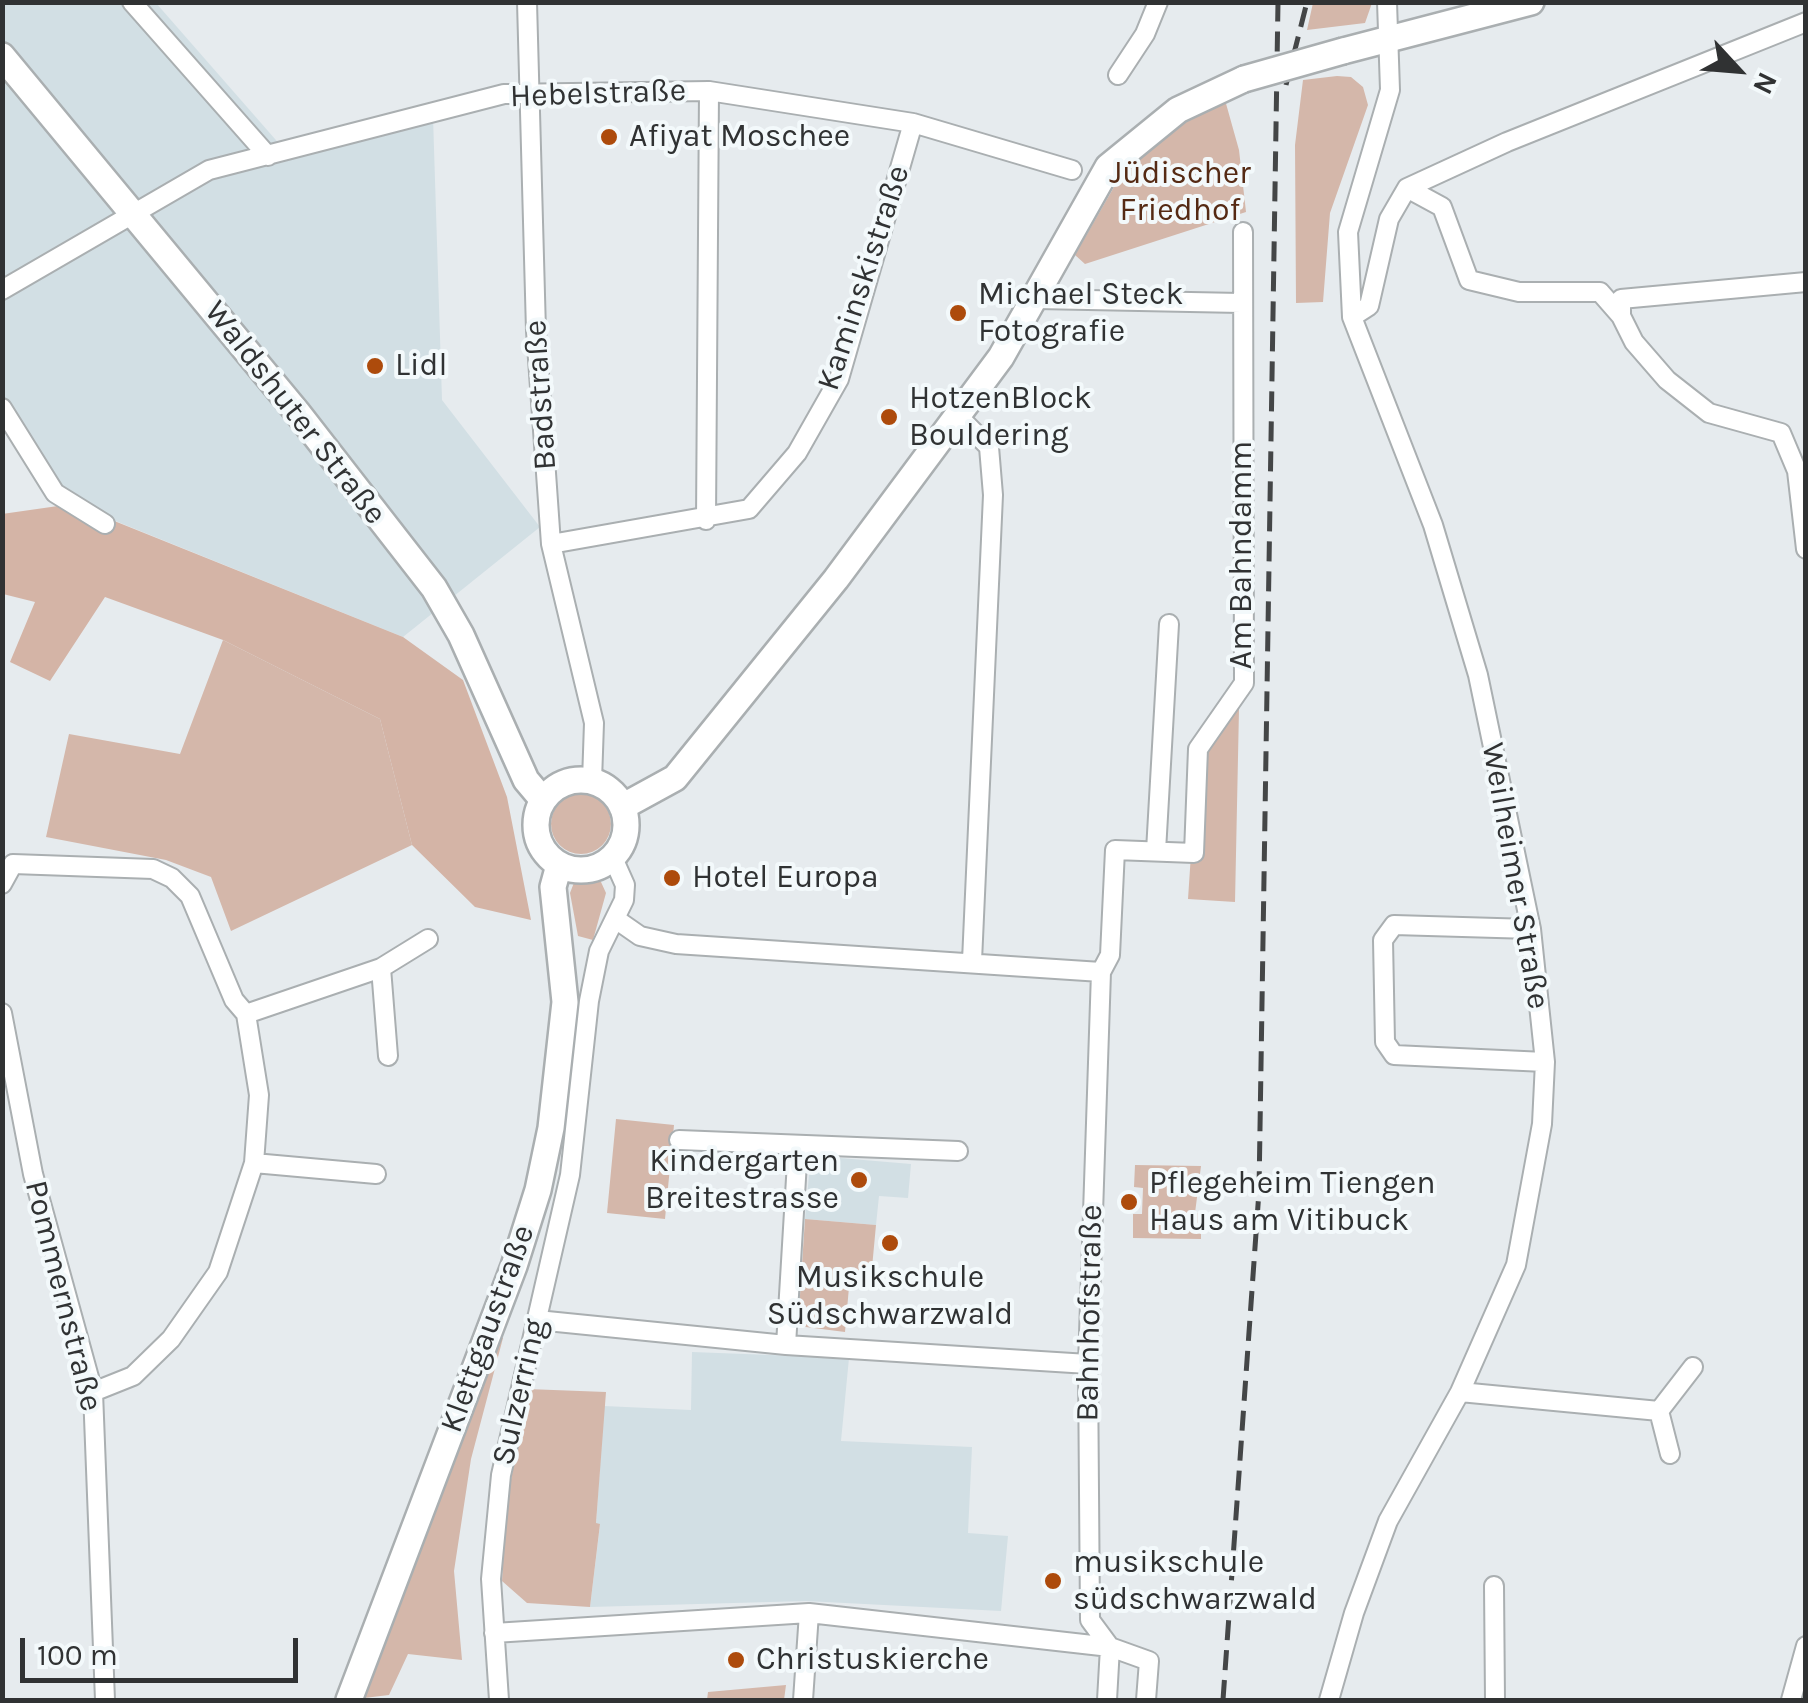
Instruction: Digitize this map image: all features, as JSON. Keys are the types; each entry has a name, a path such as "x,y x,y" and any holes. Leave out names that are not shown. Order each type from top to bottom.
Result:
{"main road":[{"path":"622,807 675,778 836,579 959,417 1037,298 1108,167 1178,110 1244,79 1531,2"},
{"name":"Waldshuter Straße","path":"2,56 137,214 434,588 461,635 526,780 542,799"},
{"path":"592,781 612,792 622,807 625,834 613,858 590,869 559,865 543,852 536,836 535,820 542,799 567,782 592,781"},
{"name":"Klettgaustraße","path":"349,1700 514,1266 538,1190 551,1128 565,1002 554,887 559,865"}],"street":[{"path":"132,2 268,156"},
{"name":"Badstraße","path":"527,2 526,96 551,544 594,723 592,781"},
{"path":"1118,76 1145,34 1158,2"},
{"name":"Weilheimer Straße","path":"1329,1700 1354,1613 1388,1520 1460,1392 1516,1265 1542,1124 1545,1062 1531,929 1478,674 1433,525 1352,317 1348,232 1390,90 1387,2"},
{"path":"1352,317 1369,306 1390,219 1406,188 1507,142 1806,22"},
{"path":"706,520 709,91"},
{"name":"Hebelstraße","path":"2,290 209,170 504,94 709,91 913,123 1072,170"},
{"name":"Kaminskistraße","path":"551,544 706,520 749,509 797,453 839,379 913,123"},
{"path":"1406,188 1442,207 1469,280 1518,292 1600,292 1621,307 1634,342 1667,380 1709,412 1781,433 1801,470 1806,549"},
{"name":"Am Bahndamm","path":"1156,852 1194,853 1198,749 1244,683 1243,232"},
{"path":"1621,307 1806,282"},
{"path":"1037,298 1241,302"},
{"path":"2,408 55,493 105,524"},
{"path":"959,417 989,447 993,495 972,961"},
{"path":"1156,852 1169,624"},
{"name":"Bahnhofstraße","path":"1106,1700 1110,1647 1090,1620 1088,1364 1101,972 1110,955 1115,850 1156,852"},
{"name":"Sulzerring","path":"499,1700 491,1579 501,1475 570,1175 589,1001 599,951 617,920 625,884 613,858"},
{"path":"2,884 13,864 153,870 172,878 190,896 234,1000 246,1014 259,1095 254,1163 218,1272 171,1339 134,1376 93,1392"},
{"path":"617,920 640,936 676,944 1101,972"},
{"path":"1531,929 1394,924 1383,940 1385,1042 1394,1055 1545,1062"},
{"path":"246,1014 381,968 428,939"},
{"path":"381,968 388,1056"},
{"name":"Pommernstraße","path":"2,1013 33,1174 93,1392 105,1700"},
{"path":"680,1140 958,1151"},
{"path":"786,1345 798,1146"},
{"path":"254,1163 376,1174"},
{"path":"537,1320 786,1345 1088,1364"},
{"path":"1659,1411 1692,1368"},
{"path":"1460,1392 1659,1411"},
{"path":"1659,1411 1670,1454"},
{"path":"1494,1586 1495,1700"},
{"path":"803,1700 809,1613"},
{"path":"494,1633 809,1613 1110,1647 1148,1662 1146,1700"},
{"path":"1791,1700 1806,1646"}],"shaded area":[{"path":"2,3 156,3 282,147 433,117 442,400 540,527 403,637 56,497 3,416"},
{"path":"72,504 403,637 463,680 507,797 531,920 475,907 412,845 380,719 223,640 105,597 50,681 10,662 35,602 3,594 2,514"},
{"name":"Kindergarten Breitestrasse","path":"828,1157 911,1164 908,1198 879,1196 876,1225 805,1219 810,1164 827,1165"},
{"path":"692,1352 849,1358 841,1441 972,1447 968,1533 1008,1536 1001,1611 806,1601 590,1607 600,1525 596,1524 604,1406 691,1410"}],"green space":[{"path":"1313,2 1372,3 1365,23 1307,30"},
{"path":"1351,77 1363,87 1368,105 1330,213 1323,302 1296,303 1295,145 1303,80"},
{"name":"Jüdischer Friedhof","path":"1225,100 1239,150 1246,212 1085,264 1075,255 1122,173 1181,117"},
{"path":"223,640 380,719 412,845 231,931 211,877 166,860 46,837 69,734 180,754"},
{"path":"1239,709 1235,902 1188,899 1198,749 1224,712"},
{"path":"581,794 602,803 611,824 602,845 581,854 560,845 551,824 560,803"},
{"path":"588,876 601,882 606,893 593,940 578,936 570,893 575,880"},
{"path":"616,1119 674,1125 665,1219 607,1213"},
{"path":"1135,1165 1201,1166 1195,1213 1201,1214 1201,1239 1133,1238 1133,1214 1142,1214 1143,1188 1134,1187"},
{"path":"805,1219 876,1225 870,1289 849,1287 845,1332 798,1326"},
{"path":"493,1333 503,1338 471,1459 454,1571 462,1660 408,1654 389,1695 364,1698"},
{"path":"527,1389 606,1392 596,1523 600,1524 590,1607 527,1603 502,1581 506,1508"},
{"path":"786,1685 784,1700 707,1700 708,1692"}],"railway":[{"path":"1223,1700 1259,1191 1278,2"},
{"path":"1286,85 1307,2"}],"place":[{"name":"Afiyat Moschee","path":"609,137"},
{"name":"Michael Steck Fotografie","path":"958,313"},
{"name":"Lidl","path":"375,366"},
{"name":"HotzenBlock Bouldering","path":"889,417"},
{"name":"Hotel Europa","path":"672,878"},
{"name":"Kindergarten Breitestrasse","path":"859,1180"},
{"name":"Pflegeheim Tiengen Haus am Vitibuck","path":"1129,1202"},
{"name":"Musikschule Südschwarzwald","path":"890,1243"},
{"name":"musikschule südschwarzwald","path":"1053,1581"},
{"name":"Christuskierche","path":"736,1660"}]}
